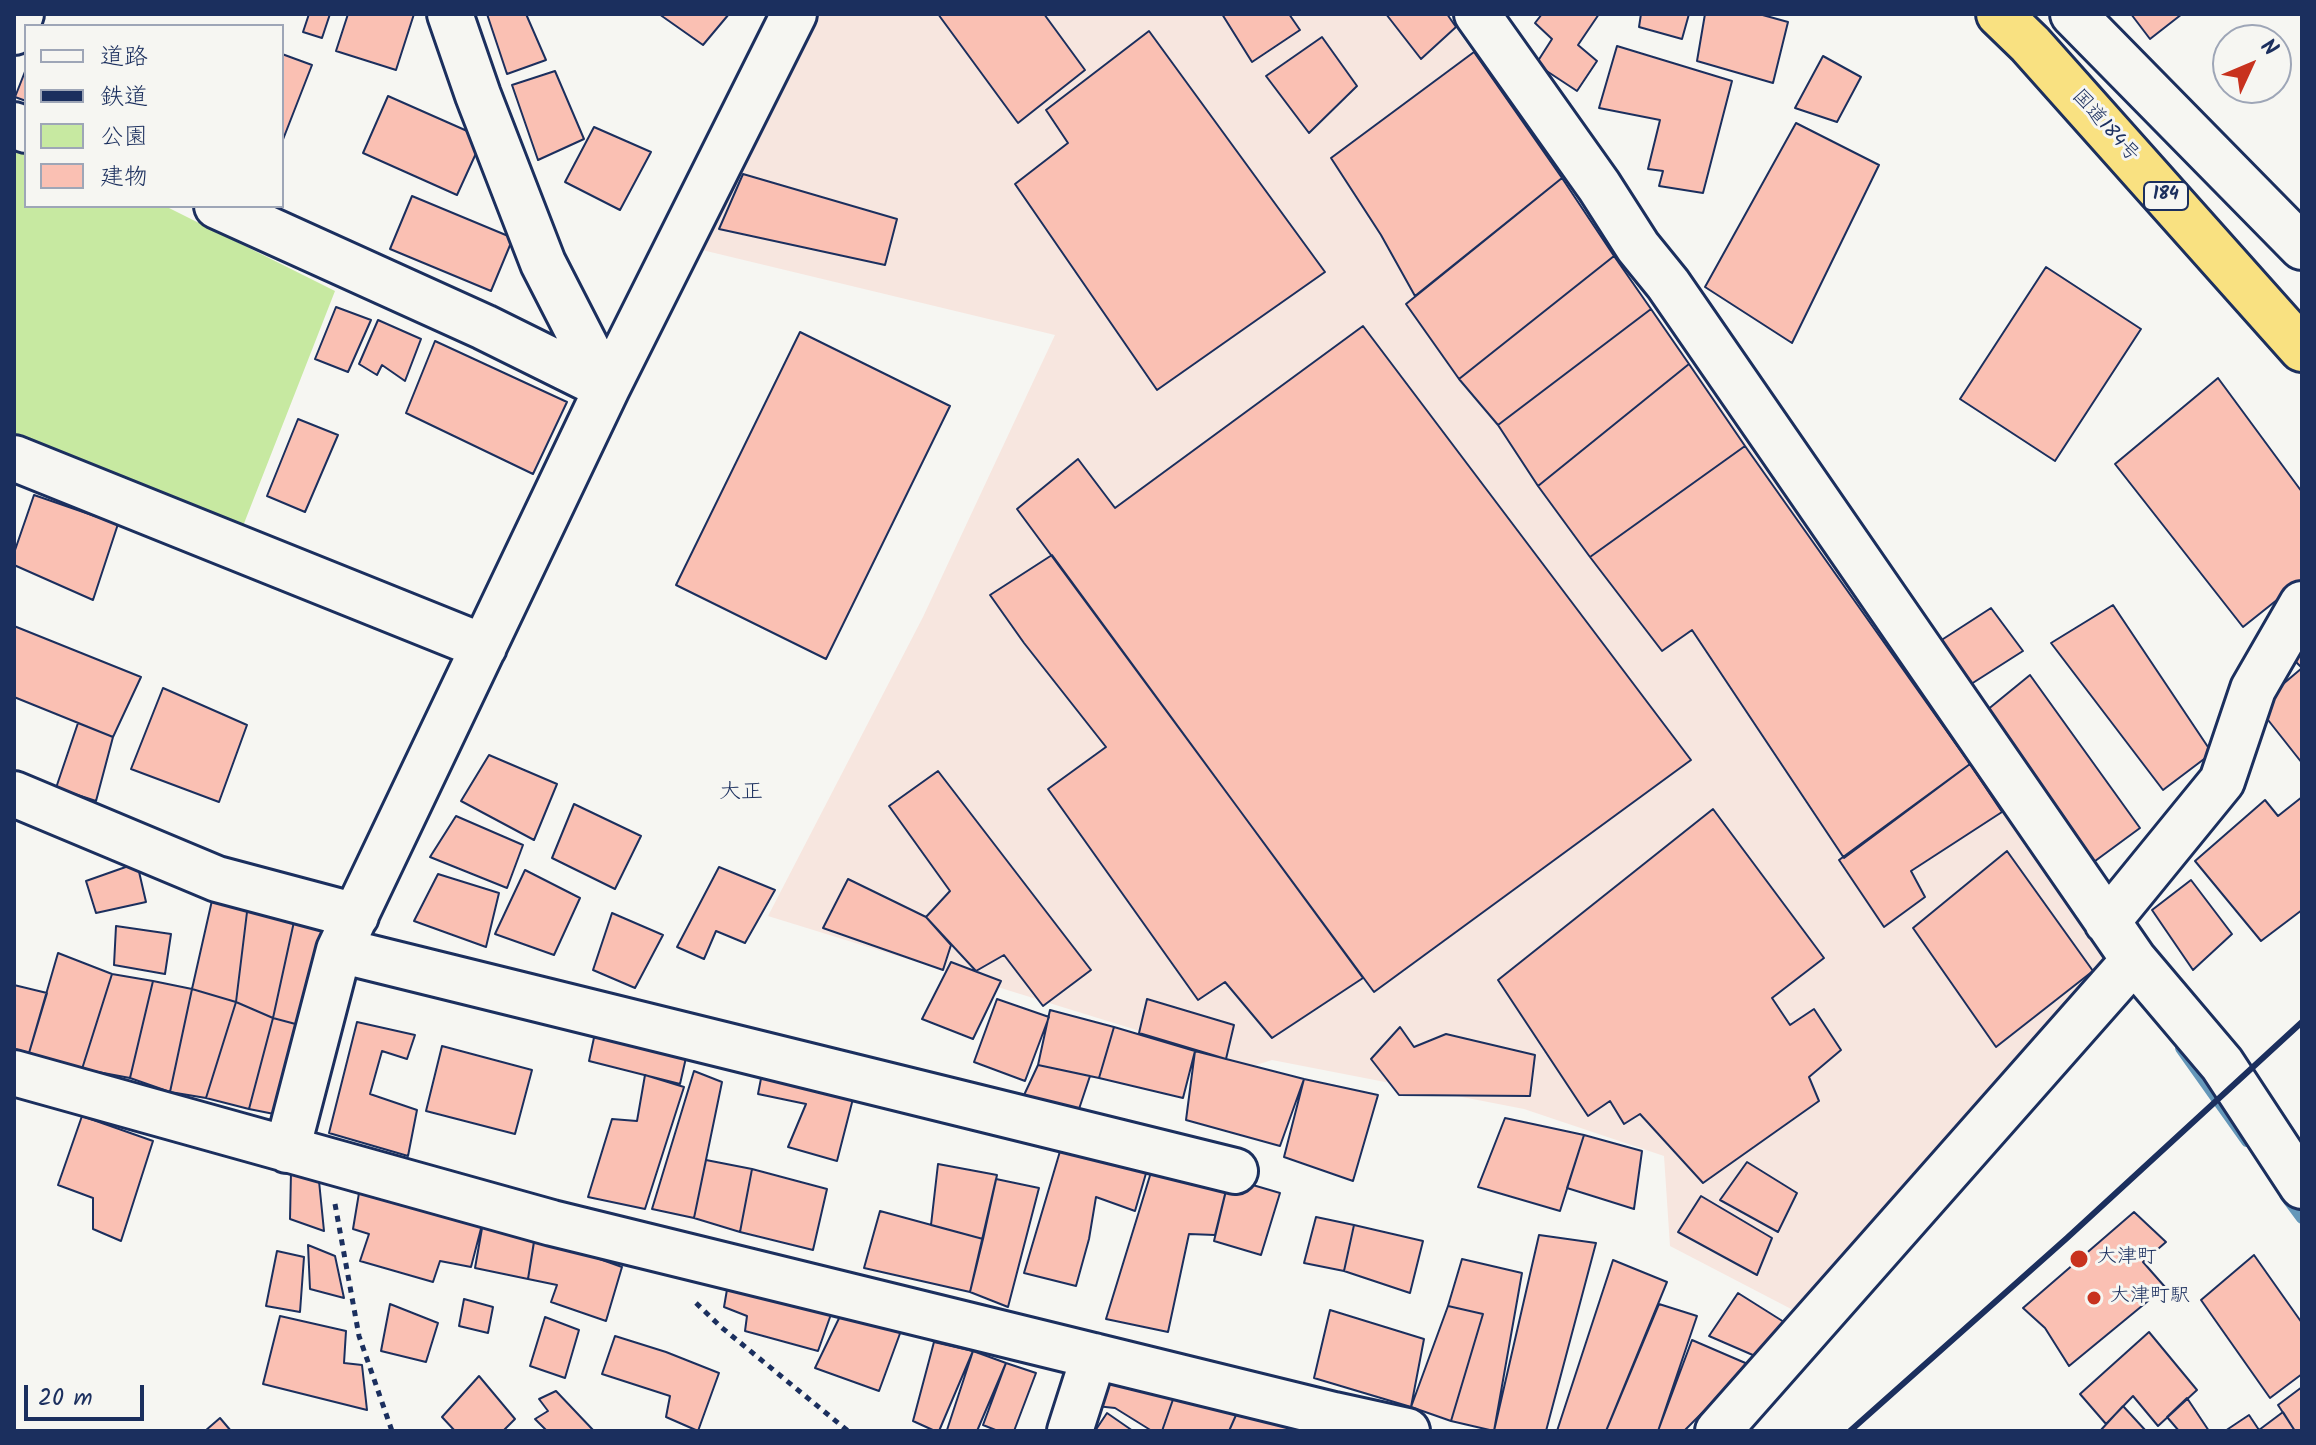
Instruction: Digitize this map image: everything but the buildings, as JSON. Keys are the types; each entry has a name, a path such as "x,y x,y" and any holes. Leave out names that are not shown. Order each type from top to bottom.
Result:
{"highway":[{"name":"国道184号","path":"1999,14 2030,44 2302,349"}],"street":[{"path":"14,32 21,14"},
{"path":"450,14 543,263 607,388"},
{"path":"307,1155 348,933 607,388 794,14"},
{"path":"1477,14 1599,186 1638,247 1668,284 2107,922 2134,960 2222,1064 2302,1186"},
{"path":"2073,14 2302,247"},
{"path":"221,208 484,327 607,388"},
{"path":"14,458 484,647"},
{"path":"2107,922 2222,781 2253,689 2302,604"},
{"path":"14,794 348,933 1235,1171"},
{"path":"1718,1431 2134,960"},
{"path":"14,1073 552,1223 1407,1431"},
{"path":"1070,1431 1094,1356"}],"path":[{"path":"307,1155 359,1336 392,1431"},
{"path":"688,1295 733,1337 848,1431"}],"shaded area":[{"path":"811,14 1446,14 2109,962 1795,1311 1670,1246 1664,1156 1524,1109 1272,1060 1253,1066 768,916 923,617 1055,335 698,249"}],"green space":[{"path":"14,143 24,147 24,208 169,208 335,291 243,526 14,435"}],"waterway":[{"path":"2181,1048 2247,1141"},
{"path":"2285,1195 2302,1218"}],"railway":[{"path":"1850,1431 2067,1238 2302,1022"}],"place":[{"name":"大津町","path":"2079,1259"},
{"name":"大津町駅","path":"2094,1298"}],"district":[{"name":"大正","path":"741,794"}]}
